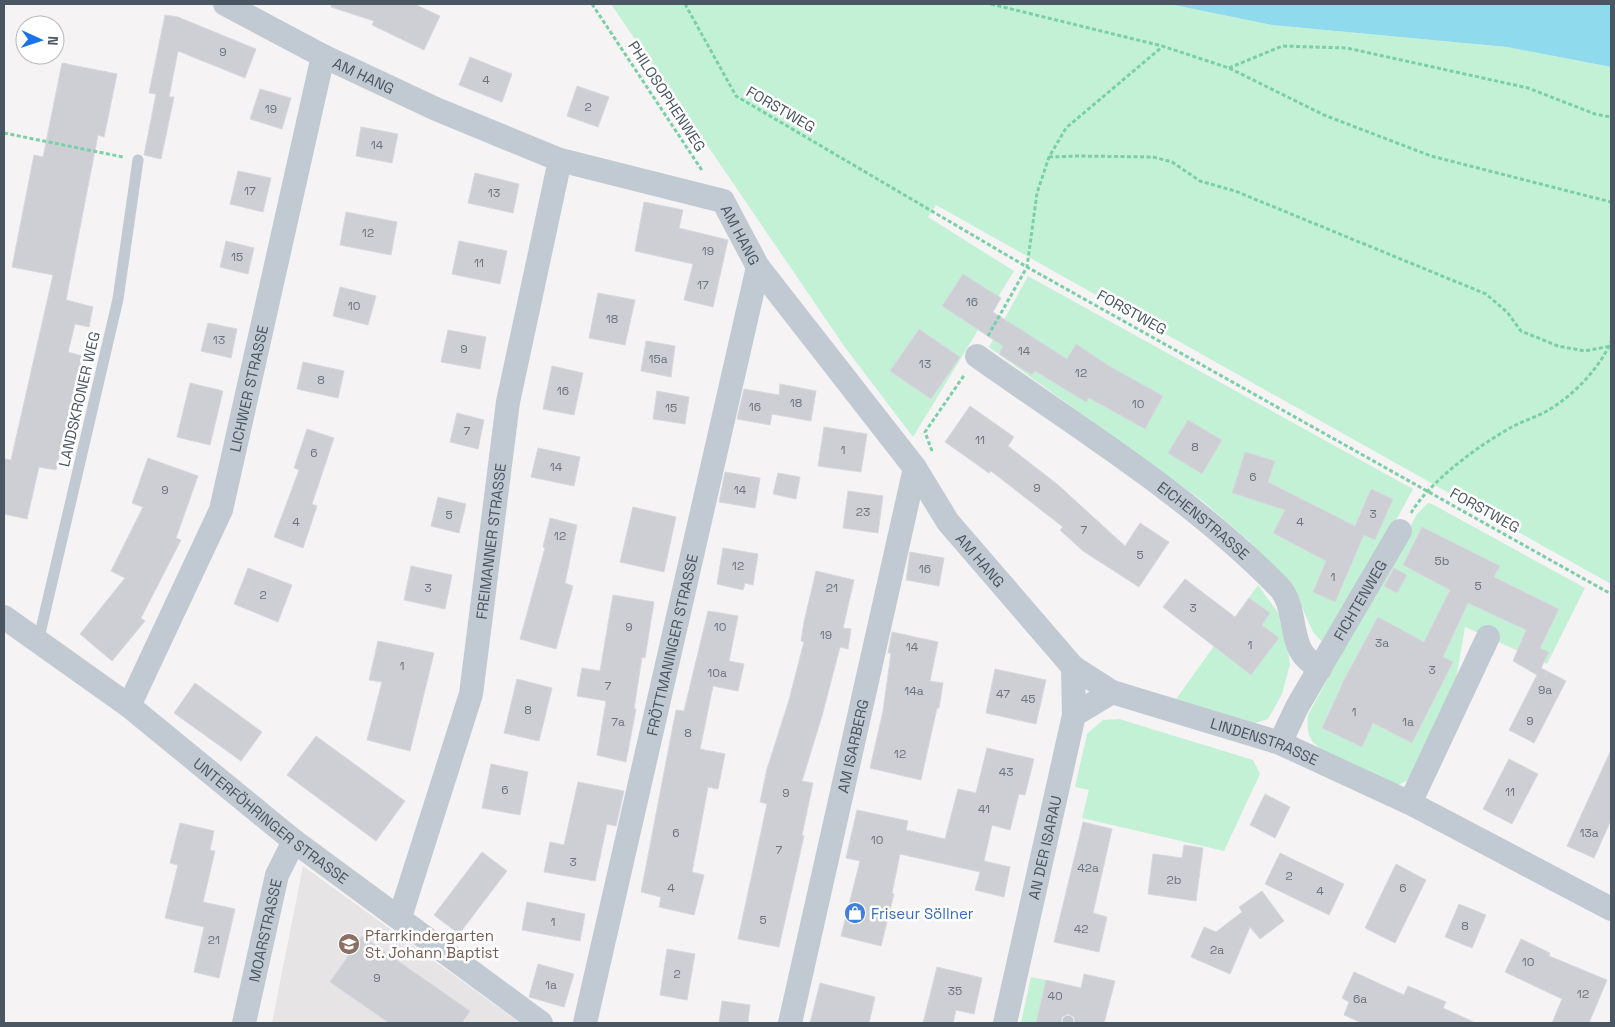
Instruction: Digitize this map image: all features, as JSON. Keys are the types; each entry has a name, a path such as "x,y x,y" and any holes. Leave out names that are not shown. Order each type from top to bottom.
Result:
{"street":[{"name":"AM HANG","path":"225,4 323,56 436,109 560,160 723,201 758,267 915,468 948,522 1073,667 1112,692"},
{"name":"LICHWER STRASSE","path":"130,706 222,510 323,56"},
{"name":"FREIMANNER STRASSE","path":"400,917 471,694 508,402 560,160"},
{"name":"FRÖTTMANINGER STRASSE","path":"585,1023 758,267"},
{"name":"EICHENSTRASSE","path":"978,356 1211,523 1281,589 1294,619 1298,645 1303,655 1320,669"},
{"name":"AM ISARBERG","path":"790,1023 915,468"},
{"name":"FICHTENWEG","path":"1320,669 1400,531"},
{"name":"UNTERFÖHRINGER STRASSE","path":"4,618 130,706 294,841 400,917 541,1023"},
{"path":"1410,804 1488,637"},
{"path":"1073,667 1074,715 1112,692"},
{"path":"1280,744 1297,707 1320,669"},
{"name":"LINDENSTRASSE","path":"1112,692 1280,744 1410,804 1611,909"},
{"name":"AN DER ISARAU","path":"1006,1023 1074,715"},
{"name":"MOARSTRASSE","path":"244,1023 277,874 294,841"}],"lane":[{"name":"LANDSKRONER WEG","path":"38,643 118,300 138,160"}],"path":[{"name":"PHILOSOPHENWEG","path":"592,4 723,201"},
{"name":"FORSTWEG","path":"684,4 736,96 1027,266 1611,594"},
{"path":"991,4 1162,46 1229,68 1324,115 1432,156 1611,202"},
{"path":"925,432 978,356 1027,266 1038,193 1048,157 1066,128 1162,46"},
{"path":"1229,68 1282,46 1347,48 1528,88 1595,114 1611,117"},
{"path":"4,133 138,160"},
{"path":"1048,157 1153,157 1172,162 1200,181 1235,191 1486,294 1507,312 1521,331 1567,348 1586,351 1610,346"},
{"path":"1400,531 1416,504 1428,490 1484,446 1512,427 1547,410 1570,393 1594,370 1611,342"}],"shaded area":[{"name":"Pfarrkindergarten St. Johann Baptist","path":"303,866 520,1023 272,1023"}],"green space":[{"path":"611,4 1169,4 1272,25 1507,47 1611,67 1611,584 936,205 928,217 1014,271 913,437 844,346"},
{"path":"1028,276 1413,489 1333,636 1321,641 1313,632 1294,589 1249,541 1204,502 989,347"},
{"path":"1428,503 1585,588 1547,664 1465,627 1455,685 1411,779 1398,785 1339,759 1318,747 1309,735 1308,715 1417,514"},
{"path":"1258,585 1284,621 1290,664 1282,694 1268,719 1255,723 1176,699"},
{"path":"1119,719 1253,760 1260,774 1224,851 1082,818 1089,790 1075,787 1087,734 1103,720"},
{"path":"1031,977 1046,980 1036,1023 1021,1023"}],"water":[{"path":"1169,4 1611,4 1611,67 1507,47 1272,25"}],"building":[{"path":"331,4 414,4 440,16 424,50 372,25 374,21 331,7"},
{"path":"165,15 178,17 256,49 245,78 178,51 169,97 174,97 161,159 144,155 156,94 149,93"},
{"path":"470,57 512,74 502,102 459,85"},
{"path":"65,64 117,74 104,137 98,135 66,300 93,307 89,327 75,324 68,352 82,356 56,470 39,467 27,519 4,514 4,459 11,460 53,275 12,267 34,155 43,157 62,65"},
{"path":"577,86 609,97 598,127 567,116"},
{"path":"260,89 291,98 282,129 250,119"},
{"path":"361,127 398,134 392,163 356,156"},
{"path":"238,171 271,178 263,212 230,204"},
{"path":"475,173 519,184 513,213 468,203"},
{"path":"644,202 683,210 679,228 728,240 713,307 684,300 693,264 635,251"},
{"path":"346,212 397,222 391,255 340,245"},
{"path":"226,241 254,248 248,274 220,267"},
{"path":"459,241 507,251 500,284 452,274"},
{"path":"963,274 1001,298 993,312 1067,359 1076,344 1109,366 1163,396 1145,429 1089,398 1086,402 1035,371 1032,375 999,354 1003,346 942,306"},
{"path":"340,287 376,296 368,325 333,316"},
{"path":"598,293 635,300 625,345 589,338"},
{"path":"208,323 237,329 231,358 201,351"},
{"path":"919,329 960,357 931,399 890,371"},
{"path":"448,330 486,337 480,369 441,362"},
{"path":"646,341 675,346 671,377 641,371"},
{"path":"303,362 344,371 338,398 297,389"},
{"path":"552,366 583,373 574,415 543,409"},
{"path":"190,383 223,391 210,445 177,437"},
{"path":"780,384 816,391 811,421 772,414 770,425 737,419 744,389 779,395"},
{"path":"657,391 689,397 685,424 653,419"},
{"path":"970,406 1014,437 1008,446 1057,484 1125,546 1140,523 1169,542 1139,587 1083,551 1060,530 1063,527 991,471 989,473 945,442"},
{"path":"457,413 484,420 478,449 450,442"},
{"path":"1188,420 1222,440 1202,474 1168,453"},
{"path":"824,427 867,434 861,472 818,466"},
{"path":"307,429 334,438 312,504 317,506 303,548 274,537 299,470 294,468"},
{"path":"538,448 580,457 574,486 531,477"},
{"path":"1245,452 1275,461 1268,482 1355,526 1371,489 1393,499 1375,540 1364,535 1335,602 1313,592 1326,561 1273,533 1285,510 1232,493"},
{"path":"148,458 198,476 176,538 181,540 141,618 145,621 112,661 80,634 125,578 111,571 143,507 132,503"},
{"path":"725,472 760,478 755,508 719,502"},
{"path":"778,473 800,477 796,499 773,494"},
{"path":"848,491 883,496 878,533 843,528"},
{"path":"438,497 466,504 459,533 431,526"},
{"path":"633,507 676,517 664,572 620,562"},
{"path":"550,518 577,525 565,583 573,586 556,649 520,639 545,548 543,547"},
{"path":"1422,527 1500,566 1494,577 1559,609 1540,648 1549,652 1541,668 1566,681 1534,743 1509,730 1537,675 1513,661 1526,630 1468,603 1443,657 1453,662 1412,743 1373,723 1362,747 1322,728 1345,678 1378,617 1424,642 1450,590 1403,565"},
{"path":"723,548 758,554 753,585 745,583 743,590 717,584"},
{"path":"910,552 944,558 939,586 906,580"},
{"path":"411,566 452,575 445,609 404,600"},
{"path":"248,568 292,585 278,622 234,604"},
{"path":"1394,568 1407,575 1397,593 1384,586"},
{"path":"816,571 854,580 843,628 851,629 848,649 840,647 822,716 802,781 813,783 802,835 804,836 779,947 738,939 767,804 760,802 767,769 789,700 804,642 801,641 804,622"},
{"path":"1185,579 1235,617 1249,598 1270,613 1262,625 1279,638 1251,675 1163,607"},
{"path":"613,595 654,602 645,658 642,657 634,709 636,709 626,762 597,755 606,701 577,696 582,668 600,671"},
{"path":"708,611 738,616 729,661 744,664 738,691 713,686 700,749 725,754 718,789 708,787 692,872 704,875 694,915 659,907 661,897 641,892 676,710 684,711"},
{"path":"892,632 938,642 930,681 943,683 939,708 937,708 921,780 870,768 883,711 891,653 888,653"},
{"path":"378,641 434,653 410,751 367,740 382,682 369,680"},
{"path":"995,669 1046,680 1036,724 986,713"},
{"path":"517,679 552,688 539,741 504,733"},
{"path":"195,683 262,732 241,761 174,713"},
{"path":"316,736 405,801 376,841 287,775"},
{"path":"987,748 1034,759 1025,795 1019,794 1010,830 992,825 984,861 1010,867 1004,897 975,890 980,872 900,854 892,893 894,894 881,946 841,936 860,861 846,858 857,810 908,821 906,830 945,839 958,789 976,793"},
{"path":"1611,750 1611,820 1594,858 1567,846"},
{"path":"1509,759 1538,774 1512,824 1483,809"},
{"path":"491,764 528,772 520,815 482,808"},
{"path":"578,782 624,791 616,826 607,824 595,881 544,872 550,842 564,845"},
{"path":"1265,794 1290,807 1275,838 1250,825"},
{"path":"1083,822 1112,829 1093,913 1107,917 1099,952 1054,942"},
{"path":"180,823 214,831 210,850 215,851 203,902 235,909 219,978 194,972 204,927 165,918 178,865 170,863"},
{"path":"1184,845 1203,848 1196,901 1148,894 1153,854 1182,858"},
{"path":"482,852 507,871 459,934 434,915"},
{"path":"1280,853 1344,884 1329,915 1265,884"},
{"path":"1396,864 1426,880 1395,943 1365,928"},
{"path":"1262,891 1284,921 1260,939 1250,927 1230,974 1191,957 1204,927 1216,932 1242,912 1239,907"},
{"path":"527,902 585,914 580,941 522,930"},
{"path":"1459,904 1486,915 1472,948 1445,937"},
{"name":"Pfarrkindergarten St. Johann Baptist","path":"362,936 470,1011 462,1023 389,1023 330,982"},
{"path":"1521,939 1550,953 1549,956 1607,980 1589,1023 1552,1023 1562,999 1505,972"},
{"path":"667,949 695,954 687,1000 660,995"},
{"path":"538,964 574,974 564,1007 529,997"},
{"path":"937,967 982,978 974,1014 956,1010 953,1023 923,1023"},
{"path":"1354,972 1404,995 1408,986 1446,1002 1443,1008 1476,1023 1362,1023 1344,1015 1349,1002 1342,998"},
{"path":"1084,974 1115,981 1104,1023 1075,1023 1074,1017 1068,1014 1062,1017 1061,1023 1036,1023 1046,980 1081,988"},
{"path":"820,983 875,997 869,1023 810,1023"},
{"path":"722,1001 750,1005 748,1023 719,1023"}],"place":[{"name":"Friseur Söllner","path":"855,913"},
{"name":"Pfarrkindergarten St. Johann Baptist","path":"349,944"}]}
